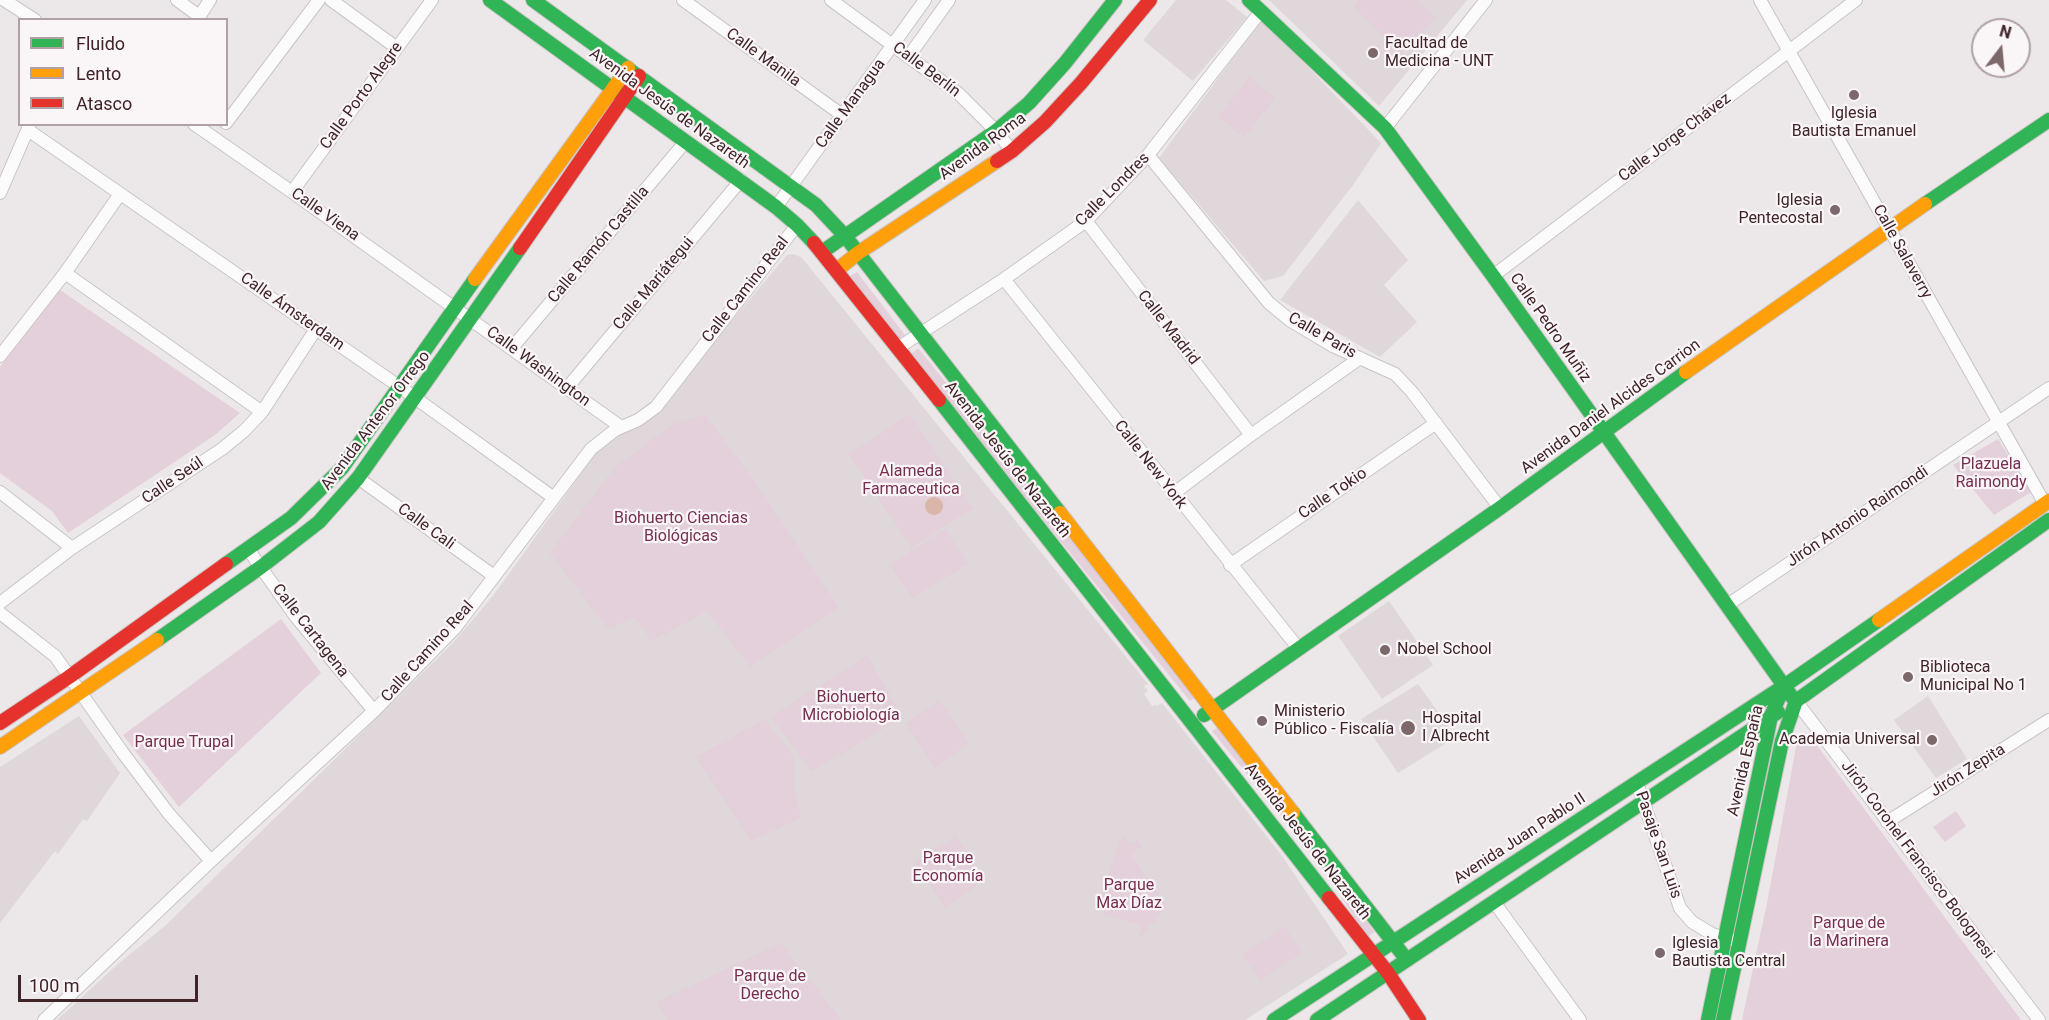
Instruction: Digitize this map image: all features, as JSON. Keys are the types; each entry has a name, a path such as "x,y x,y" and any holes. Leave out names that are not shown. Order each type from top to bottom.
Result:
{"main road":[{"name":"Avenida Jesús de Nazareth","path":"490,0 741,180 797,225 822,252 1388,973 1419,1020"},
{"name":"Avenida Jesús de Nazareth","path":"532,0 792,186 816,205 845,236 1407,960"},
{"name":"Avenida Roma","path":"822,252 996,131 1036,95 1065,63 1115,0"},
{"name":"Avenida Roma","path":"837,270 858,253 1012,151 1045,122 1081,83 1150,0"},
{"name":"Calle Pedro Muñiz","path":"1249,0 1384,128 1493,276 1726,606 1796,701"},
{"path":"567,56 583,36"},
{"name":"Avenida Antenor Orrego","path":"0,723 69,677 291,518 342,468 509,230 613,89 634,72"},
{"name":"Avenida Antenor Orrego","path":"0,747 261,567 319,522 357,478 416,398 625,98 634,72"},
{"name":"Avenida Daniel Alcides Carrion","path":"1193,723 1500,508 1889,228 2049,120"},
{"path":"509,230 524,242"},
{"path":"1784,686 2048,505"},
{"path":"1317,1020 1796,701 2049,520"},
{"name":"Avenida España","path":"1723,1020 1732,940 1772,716 1784,686"},
{"name":"Avenida Juan Pablo II","path":"1274,1020 1784,686"},
{"name":"Avenida España","path":"1708,1020 1732,940 1782,741 1796,701"},
{"path":"1585,816 1596,834"}],"street":[{"path":"4,0 31,18"},
{"path":"177,0 198,18 210,0"},
{"path":"228,121 319,0"},
{"path":"331,0 397,48"},
{"name":"Calle Porto Alegre","path":"292,192 432,0"},
{"name":"Calle Manila","path":"683,0 842,115"},
{"name":"Calle Berlín","path":"831,0 958,93 996,131 1012,151"},
{"name":"Calle Managua","path":"776,207 925,0"},
{"name":"Calle Managua","path":"909,56 949,0"},
{"path":"1384,128 1486,0"},
{"name":"Calle Salaverry","path":"1760,0 1998,422 2048,505"},
{"name":"Calle Jorge Chávez","path":"1493,276 1856,0"},
{"name":"Calle Londres","path":"898,348 1004,279 1086,220 1148,155 1261,11"},
{"name":"Calle Viena","path":"197,126 455,308"},
{"path":"215,139 225,126"},
{"path":"0,193 29,127"},
{"name":"Calle Ámsterdam","path":"29,127 120,194 416,398 554,498"},
{"name":"Calle Ramón Castilla","path":"512,348 686,141"},
{"name":"Calle Paris","path":"1148,155 1269,303 1291,321 1333,346 1395,374 1412,392 1500,508"},
{"name":"Calle Mariátegui","path":"567,388 741,180"},
{"path":"0,356 65,273 120,194"},
{"name":"Calle Madrid","path":"1086,220 1251,435"},
{"name":"Calle Camino Real","path":"45,1020 211,861 374,711 455,628 591,449 621,427 638,420 656,407 797,225"},
{"path":"65,273 262,412"},
{"name":"Calle New York","path":"1004,279 1173,494 1299,649"},
{"name":"Calle Washington","path":"455,308 621,427"},
{"name":"Calle Seúl","path":"0,603 72,548 222,449 244,431 262,412 316,329"},
{"path":"1173,494 1251,435 1360,358"},
{"name":"Jirón Antonio Raimondi","path":"1726,606 2049,388"},
{"name":"Calle Tokio","path":"1230,565 1436,423"},
{"name":"Calle Cali","path":"357,478 494,576"},
{"path":"0,492 72,548"},
{"name":"Calle Cartagena","path":"248,549 296,617 374,711"},
{"path":"0,613 55,656 80,694 169,814 211,861"},
{"name":"Jirón Coronel Francisco Bolognesi","path":"1796,701 2039,1020"},
{"name":"Jirón Zepita","path":"1887,822 2049,720"},
{"name":"Pasaje San Luis","path":"1637,783 1680,908 1692,922 1712,934 1732,940"},
{"path":"1494,902 1580,1020"}],"shaded area":[{"path":"1176,0 1226,0 1247,17 1193,81 1143,40"},
{"name":"Facultad de Medicina - UNT","path":"1269,0 1467,0 1379,106"},
{"path":"1262,19 1381,143 1353,185 1283,276 1264,281 1159,158"},
{"path":"1358,200 1408,260 1384,285 1417,322 1380,357 1280,300"},
{"path":"794,254 802,258 1148,684 1144,686 1148,691 1144,694 1152,706 1162,703 1282,856 1348,954 1245,1020 57,1020 118,964 166,925 452,644 493,596 603,443 680,382 787,255"},
{"path":"930,497 938,497 943,502 941,513 930,515 925,510 925,502"},
{"name":"Nobel School","path":"1389,601 1433,665 1382,699 1338,636"},
{"name":"Hospital I Albrecht","path":"1418,684 1456,737 1398,773 1361,719"},
{"name":"Academia Universal","path":"1928,696 1967,759 1936,778 1894,720"},
{"path":"79,716 120,773 87,821 83,819 58,854 55,851 0,923 0,767"}],"green space":[{"path":"1358,0 1417,0 1436,18 1401,53 1353,6"},
{"path":"1249,77 1275,98 1244,137 1218,117"},
{"path":"857,272 905,335 897,340 850,276"},
{"path":"60,290 240,413 215,435 68,533 52,511 0,473 0,367"},
{"path":"918,348 1199,695 1190,701 910,355"},
{"name":"Alameda Farmaceutica","path":"910,414 973,508 912,548 849,454"},
{"name":"Biohuerto Ciencias Biológicas","path":"705,415 756,483 839,607 750,667 707,611 652,641 635,618 608,629 550,553 615,467 673,424"},
{"name":"Plazuela Raimondy","path":"1998,439 2031,492 1994,515 1953,465"},
{"path":"945,529 968,564 912,598 890,565"},
{"name":"Parque Trupal","path":"281,619 321,673 179,807 123,735"},
{"name":"Biohuerto Microbiología","path":"867,655 902,717 812,772 771,717"},
{"path":"939,700 969,743 935,768 906,724"},
{"path":"765,719 794,757 794,787 801,818 751,841 696,757"},
{"path":"1221,726 1299,824 1291,828 1212,731"},
{"name":"Parque de la Marinera","path":"1813,740 2021,1020 1742,1020 1767,903 1797,742"},
{"path":"1956,811 1966,826 1945,842 1933,827"},
{"name":"Parque Economía","path":"956,836 984,880 945,907 914,861"},
{"name":"Parque Max Díaz","path":"1124,836 1130,844 1137,840 1141,847 1131,854 1167,906 1139,939 1142,926 1104,914 1100,900 1119,842"},
{"path":"1311,840 1374,932 1368,937 1306,844"},
{"path":"1284,926 1302,953 1260,981 1242,954"},
{"name":"Parque de Derecho","path":"781,943 841,1020 668,1020 656,1002"}],"traffic: fast":[{"path":"490,0 776,207 814,243"},
{"path":"533,0 816,205 845,236 1060,513"},
{"path":"822,252 996,131 1029,103 1065,63 1115,0"},
{"path":"1249,0 1385,128 1792,697"},
{"path":"1925,204 2049,120"},
{"path":"157,640 261,567 319,522 358,478 520,248"},
{"path":"226,564 291,518 342,468 475,279"},
{"path":"1204,715 1500,508 1686,372"},
{"path":"939,400 1329,898"},
{"path":"1723,1020 1782,741 1796,701 2049,520"},
{"path":"1708,1020 1771,716 1784,686 1879,620"},
{"path":"1274,1020 1784,686"},
{"path":"1317,1020 1778,712"},
{"path":"1293,813 1407,960"}],"traffic: slow":[{"path":"475,279 628,68"},
{"path":"837,270 858,253 997,161"},
{"path":"1686,372 1925,204"},
{"path":"1879,620 2049,501"},
{"path":"1060,513 1293,813"},
{"path":"0,747 157,640"}],"traffic: jam":[{"path":"997,161 1045,122 1081,83 1150,0"},
{"path":"520,248 639,76"},
{"path":"814,243 939,400"},
{"path":"0,723 69,677 226,564"},
{"path":"1329,898 1388,973 1419,1020"}],"place":[{"name":"Facultad de Medicina - UNT","path":"1373,53"},
{"name":"Iglesia Bautista Emanuel","path":"1854,95"},
{"name":"Iglesia Pentecostal","path":"1835,210"},
{"name":"Nobel School","path":"1385,650"},
{"name":"Biblioteca Municipal No 1","path":"1908,677"},
{"name":"Ministerio Público - Fiscalía","path":"1262,721"},
{"name":"Hospital I Albrecht","path":"1408,728"},
{"name":"Academia Universal","path":"1932,740"},
{"name":"Iglesia Bautista Central","path":"1660,953"}]}
